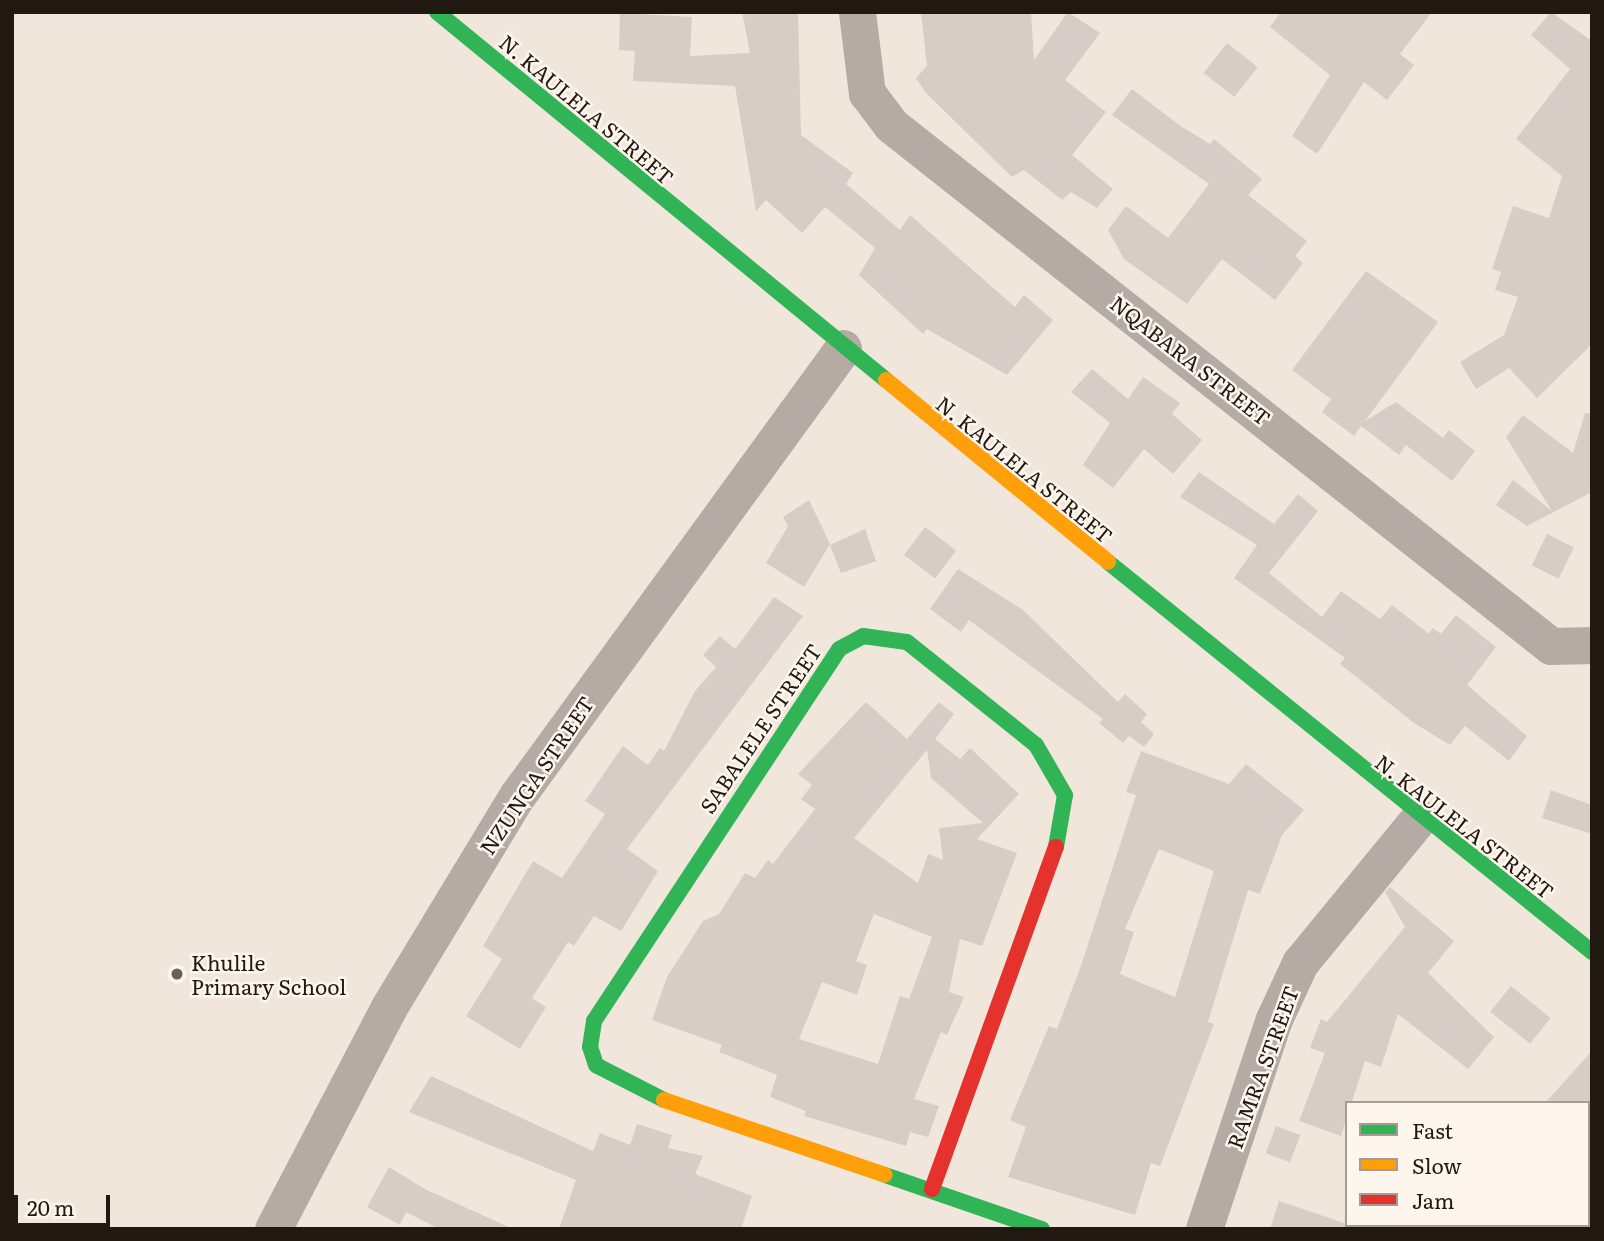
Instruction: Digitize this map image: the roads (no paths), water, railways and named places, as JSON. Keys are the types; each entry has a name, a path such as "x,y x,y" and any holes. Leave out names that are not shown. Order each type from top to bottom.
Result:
{"street":[{"name":"N. KAULELA STREET","path":"437,12 843,348 1419,818 1592,953"},
{"name":"NQABARA STREET","path":"857,12 867,93 891,125 1551,646 1592,645"},
{"name":"NZUNGA STREET","path":"273,1229 389,1007 517,796 843,348"},
{"name":"SABALELE STREET","path":"932,1189 1061,835 1065,795 1036,744 907,642 863,636 822,668 594,1021 590,1047 596,1065 649,1095 932,1189 1042,1229"},
{"name":"RAMRA STREET","path":"1204,1229 1274,1019 1300,962 1419,818"}],"place":[{"name":"Khulile Primary School","path":"177,974"}]}
